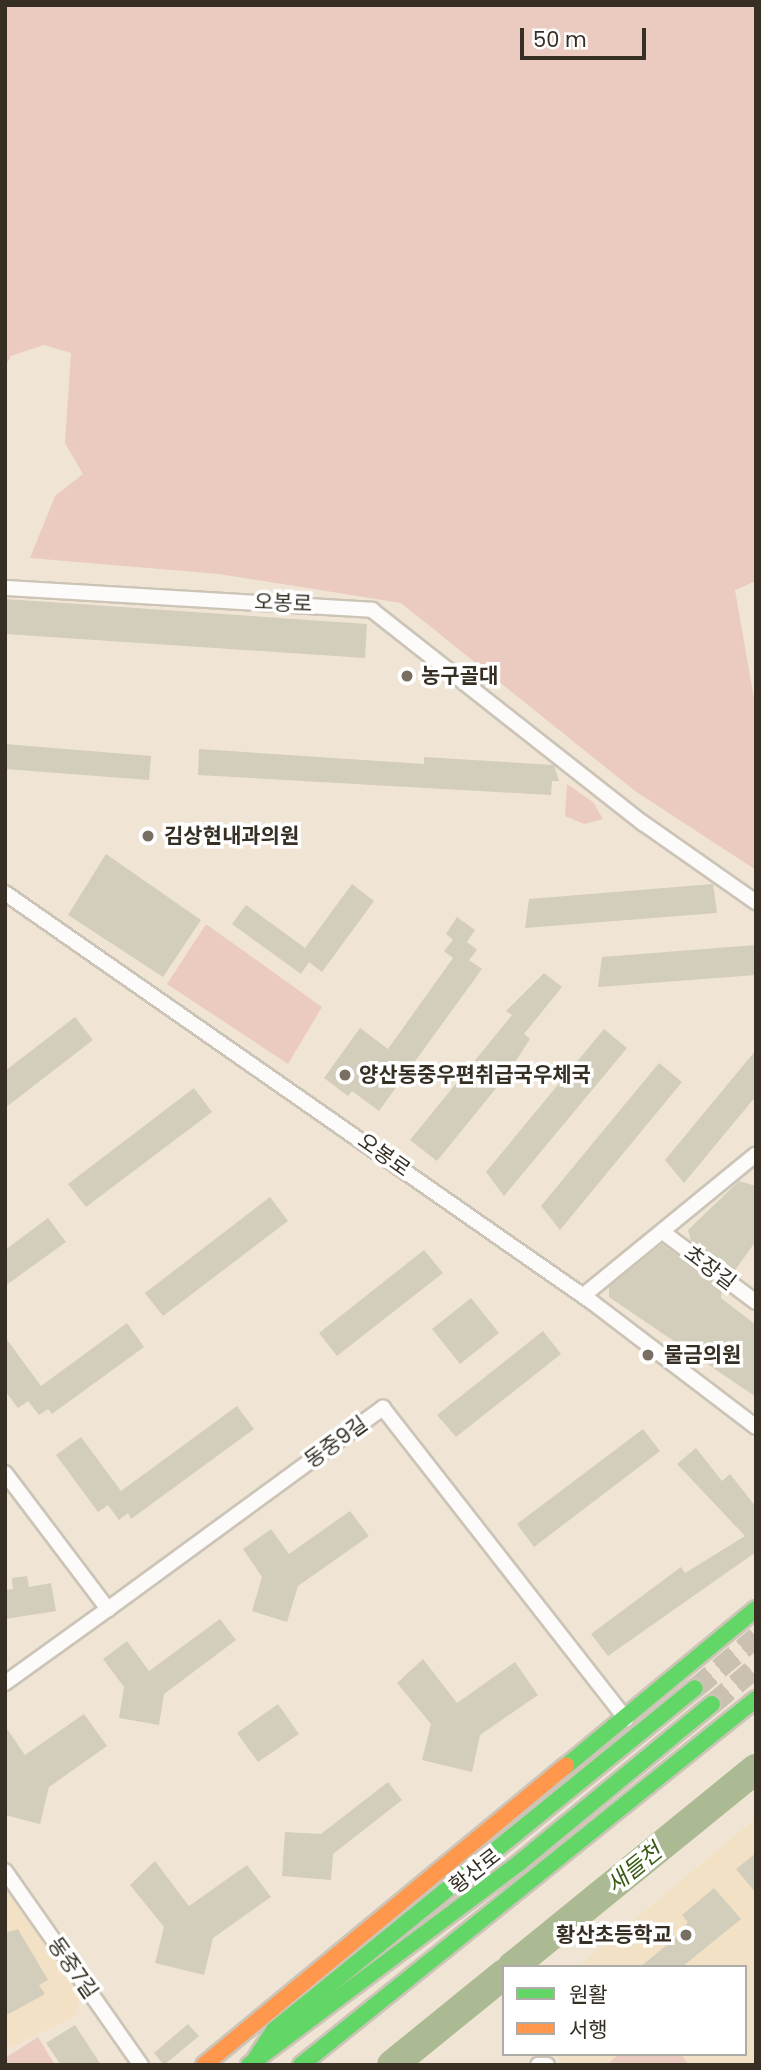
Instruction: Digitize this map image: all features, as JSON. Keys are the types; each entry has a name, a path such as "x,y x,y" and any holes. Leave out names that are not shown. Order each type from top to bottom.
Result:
{"main road":[{"path":"204,2065 756,1609"},
{"name":"황산로","path":"252,2061 274,2030 695,1688"},
{"path":"302,2065 756,1699"},
{"name":"황산로","path":"252,2061 282,2045 508,1872 712,1704"}],"street":[{"name":"오봉로","path":"5,588 372,610 643,823 756,902"},
{"name":"오봉로","path":"5,893 584,1295 756,1427"},
{"name":"초장길","path":"584,1295 664,1233 751,1172 756,1154"},
{"name":"초장길","path":"664,1233 756,1302"},
{"name":"동중9길","path":"108,1609 383,1408 626,1719"},
{"path":"5,1473 108,1609 5,1683"},
{"name":"동중7길","path":"5,1871 141,2065"}],"shaded area":[{"path":"5,5 756,5 756,581 735,590 756,710 756,870 635,791 401,603 219,574 30,558 55,496 83,474 65,443 71,353 44,345 11,356 5,367"},
{"path":"567,784 593,802 603,819 584,824 565,816"},
{"path":"206,924 322,1007 288,1064 167,984"},
{"name":"황산초등학교","path":"756,1818 756,2065 564,2065 557,2056 747,2056 747,1965 580,1965"},
{"path":"5,1885 80,1994 76,2016 5,2050"},
{"path":"38,2037 55,2065 5,2065 5,2058"},
{"path":"617,2056 682,2056 689,2065 607,2065"}],"building":[{"path":"5,599 367,624 365,658 5,634"},
{"path":"5,744 151,756 149,780 5,769"},
{"path":"199,749 424,764 424,757 554,765 559,781 552,781 551,795 198,775"},
{"path":"106,854 201,920 163,977 68,915"},
{"path":"352,884 374,901 322,972 309,962 301,974 232,924 246,905 305,948"},
{"path":"713,884 717,913 525,928 529,899"},
{"path":"457,917 475,930 467,942 477,950 469,960 482,969 379,1111 352,1091 348,1096 324,1078 360,1028 388,1049 453,958 444,951 453,940 446,934"},
{"path":"756,945 756,975 598,987 602,957"},
{"path":"544,973 562,987 524,1034 530,1039 506,1076 437,1161 410,1140 512,1015 506,1011"},
{"path":"75,1017 93,1040 5,1108 5,1071"},
{"path":"604,1029 627,1048 504,1196 486,1172"},
{"path":"756,1050 756,1096 684,1183 665,1160"},
{"path":"659,1063 682,1082 560,1230 541,1206"},
{"path":"194,1088 212,1112 86,1207 68,1184"},
{"path":"739,1181 756,1186 756,1241 733,1273 691,1241 688,1230"},
{"path":"270,1197 288,1221 163,1316 145,1293"},
{"path":"48,1218 66,1242 5,1286 5,1250"},
{"path":"662,1244 722,1289 721,1298 756,1325 756,1397 609,1297 609,1287"},
{"path":"424,1250 443,1273 337,1356 319,1333"},
{"path":"471,1298 499,1333 460,1364 432,1329"},
{"path":"127,1323 144,1347 52,1414 48,1409 39,1415 28,1401 18,1408 5,1391 5,1337 41,1386"},
{"path":"543,1331 561,1354 456,1437 437,1415"},
{"path":"237,1406 254,1429 131,1519 128,1513 119,1520 108,1505 98,1512 56,1455 81,1437 121,1491"},
{"path":"643,1429 660,1451 534,1547 517,1524"},
{"path":"696,1448 722,1481 730,1474 756,1507 756,1552 608,1656 591,1634 681,1567 685,1573 745,1536 677,1464"},
{"path":"350,1511 369,1536 298,1586 287,1622 252,1611 262,1577 243,1549 271,1529 289,1554"},
{"path":"27,1576 29,1587 51,1583 56,1611 5,1619 5,1590 13,1589 12,1578"},
{"path":"220,1619 236,1640 164,1694 159,1725 119,1718 124,1687 103,1659 127,1641 149,1671"},
{"path":"423,1659 457,1703 515,1662 538,1695 480,1735 472,1772 422,1760 431,1724 397,1683"},
{"path":"278,1704 299,1734 258,1762 237,1733"},
{"path":"84,1714 107,1746 49,1787 40,1824 5,1815 5,1726 25,1755"},
{"path":"388,1782 402,1800 333,1854 331,1880 282,1876 285,1832 321,1834"},
{"path":"756,1853 756,1893 736,1869"},
{"path":"155,1861 189,1906 247,1865 271,1897 213,1938 204,1975 155,1963 164,1927 130,1885"},
{"path":"714,1888 741,1919 684,1965 642,1965 674,1939 688,1922 682,1915"},
{"path":"18,1929 48,1980 39,1985 45,1994 5,2016 5,1933"},
{"path":"188,2024 199,2036 164,2065 154,2053"},
{"path":"75,2025 101,2065 61,2065 46,2043"}],"waterway":[{"name":"새들천","path":"514,1965 756,1769"},
{"name":"새들천","path":"392,2065 502,1976"}],"tunnel":[{"path":"695,1688 756,1637"},
{"path":"712,1704 756,1667"}],"traffic: fast":[{"path":"566,1766 756,1609"},
{"path":"256,2058 274,2030 695,1688"},
{"path":"301,2065 756,1699"},
{"path":"249,2065 519,1863 712,1704"}],"traffic: slow":[{"path":"204,2065 566,1766"}],"place":[{"name":"농구골대","path":"407,676"},
{"name":"김상현내과의원","path":"148,836"},
{"name":"양산동중우편취급국우체국","path":"345,1075"},
{"name":"물금의원","path":"648,1355"},
{"name":"황산초등학교","path":"686,1935"}]}
